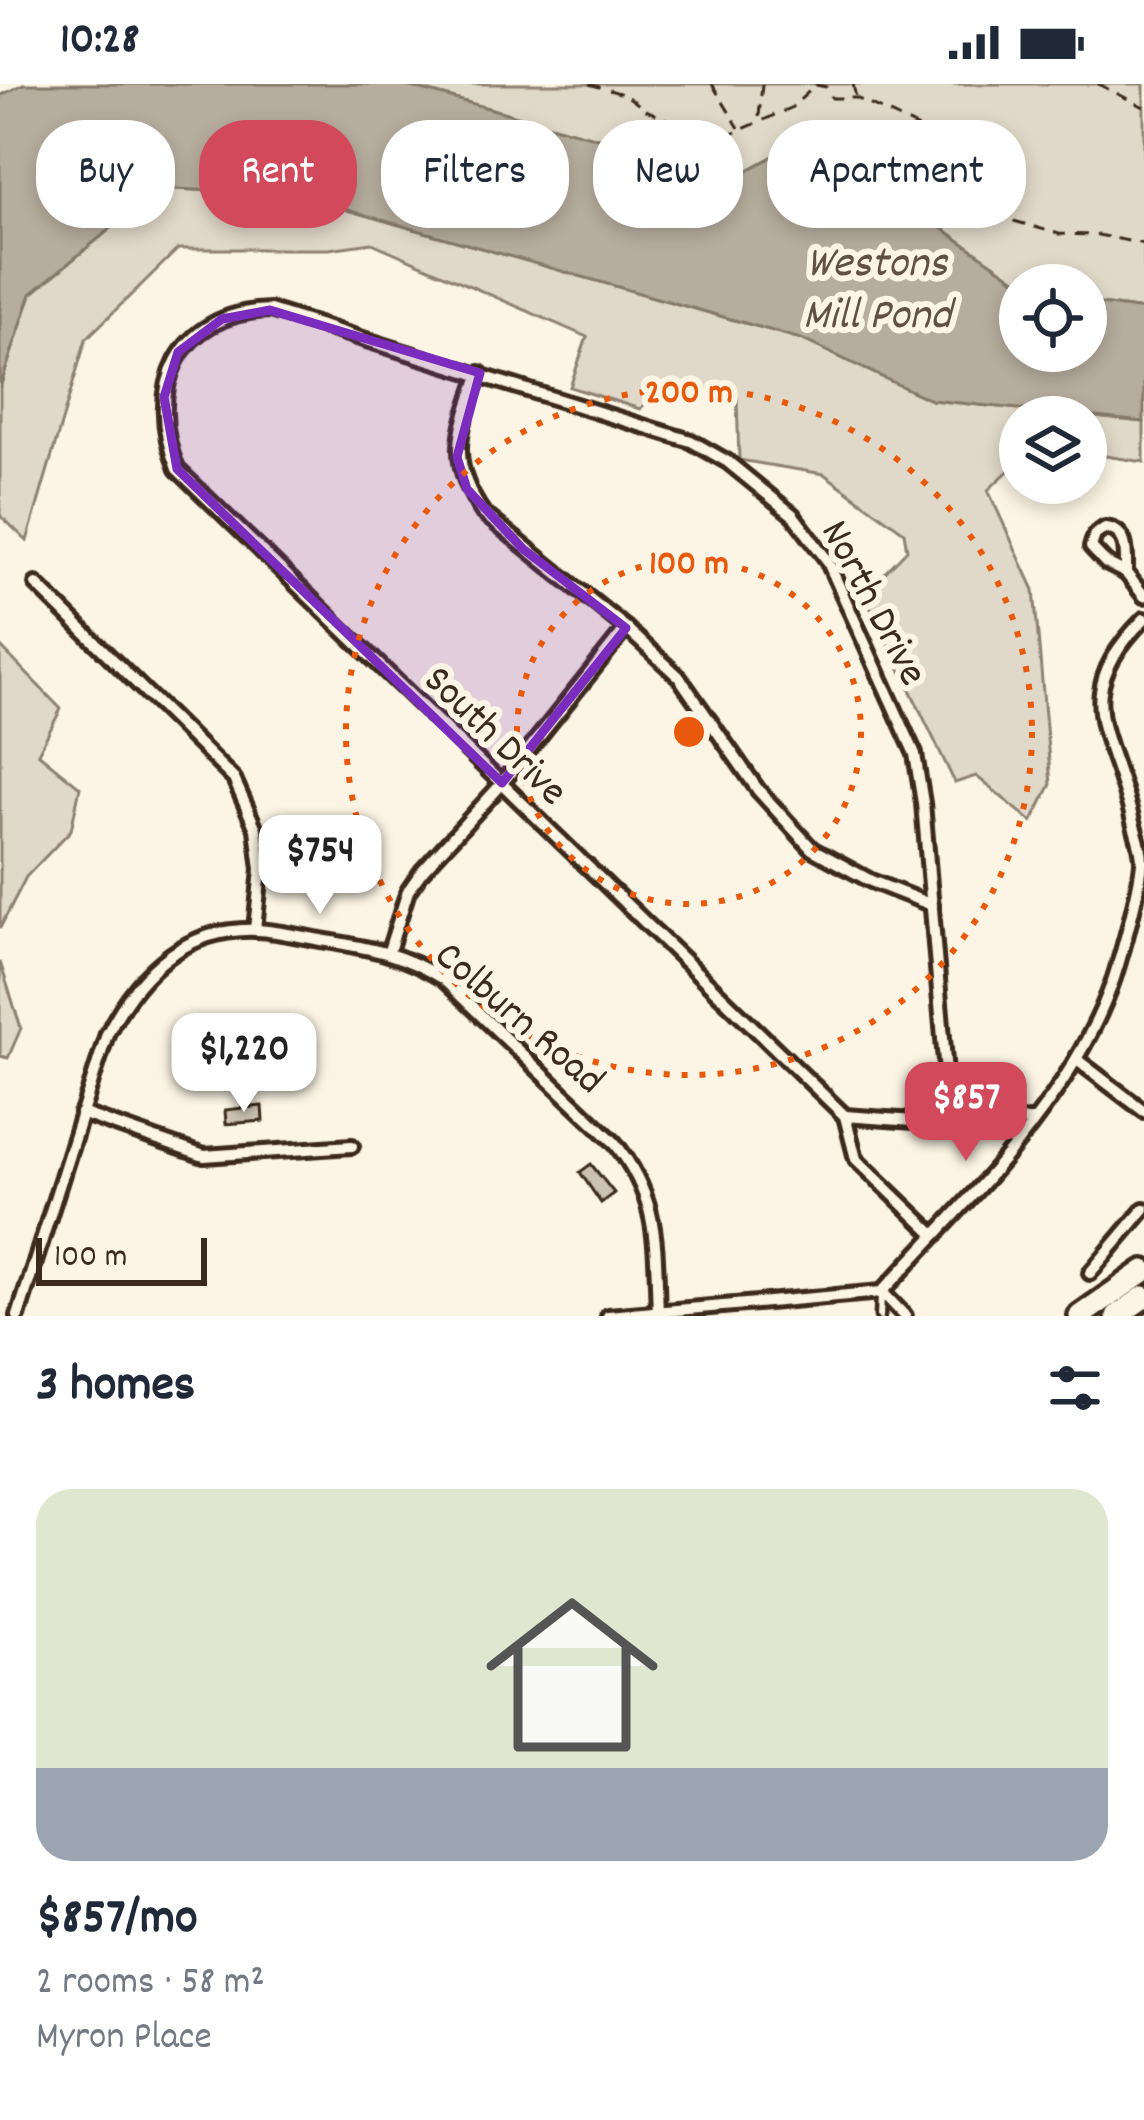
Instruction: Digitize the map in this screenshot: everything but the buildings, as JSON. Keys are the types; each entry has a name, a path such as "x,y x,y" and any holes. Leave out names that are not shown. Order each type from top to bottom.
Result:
{"highway":[{"path":"1080,1316 1141,1279"},
{"path":"1118,1316 1141,1279"}],"street":[{"name":"North Drive","path":"172,372 178,352 198,332 245,311 270,310 692,440 728,462 794,515 827,560 909,736 923,803 947,1085 955,1118"},
{"name":"South Drive","path":"172,372 164,397 165,440 177,470 845,1116"},
{"path":"480,373 463,421 458,457 466,489 483,513 679,677 758,790 812,849 871,881 932,905"},
{"path":"1126,573 1144,596"},
{"path":"36,584 234,779 256,829 261,869 255,930"},
{"path":"608,1316 882,1292 1032,1120 1077,1060 1114,979 1142,860 1098,710 1114,649 1144,619"},
{"path":"389,952 408,891 626,628"},
{"name":"Colburn Road","path":"18,1316 107,1034 126,996 145,973 197,943 255,930 389,952 412,959 443,979 614,1142 635,1168 652,1220 658,1313"},
{"path":"1077,1060 1144,1111"},
{"path":"81,1113 204,1156 352,1146"},
{"path":"935,1234 856,1159 845,1116 914,1121 955,1118 978,1123 1032,1120"},
{"path":"1090,1273 1144,1209"},
{"path":"882,1292 905,1316"}],"lane":[{"path":"880,1316 882,1292"}],"path":[{"path":"589,84 626,95 668,120"},
{"path":"712,84 734,120"},
{"path":"759,119 762,84"},
{"path":"853,84 856,98"},
{"path":"1098,84 1144,107"},
{"path":"743,127 790,107 816,86 826,87 832,98 856,98 953,148 1014,220 1058,234 1099,235 1144,244"}],"highlighted area":[{"path":"270,310 480,373 457,457 467,489 523,549 626,628 502,783 177,469 164,397 178,352 222,319"}],"shaded area":[{"path":"400,84 1144,84 1144,310 1107,305 1107,264 999,264 999,268 941,228 1026,228 1026,120 767,120 767,160 743,173 743,120 593,120 593,137 569,130 569,120 532,120"},
{"path":"175,189 199,190 199,228 357,228 357,213 381,220 381,228 411,228 801,339 931,400 999,407 999,480 988,490 1034,590 1051,784 1032,822 976,776 955,783 864,594 907,550 904,532 824,474 739,460 737,398 668,381 640,409 570,387 587,337 372,243 329,249 178,249 86,339 27,541 0,515 0,387 31,294 111,228 175,228"},
{"path":"1107,418 1144,422 1144,462 1107,456"},
{"path":"0,646 61,709 38,753 80,787 71,830 26,877 0,928"},
{"path":"0,962 21,1028 8,1058 0,1056"}],"water":[{"path":"23,84 400,84 532,120 381,120 381,220 357,213 357,120 199,120 199,190 175,189 175,120 36,120 36,228 111,228 31,294 0,387 0,96"},
{"name":"Westons Mill Pond","path":"569,130 593,137 593,228 743,228 743,173 767,160 767,228 941,228 999,268 999,372 1107,372 1107,305 1144,310 1144,422 1107,418 1107,396 999,396 999,407 931,400 801,339 411,228 569,228"}]}
